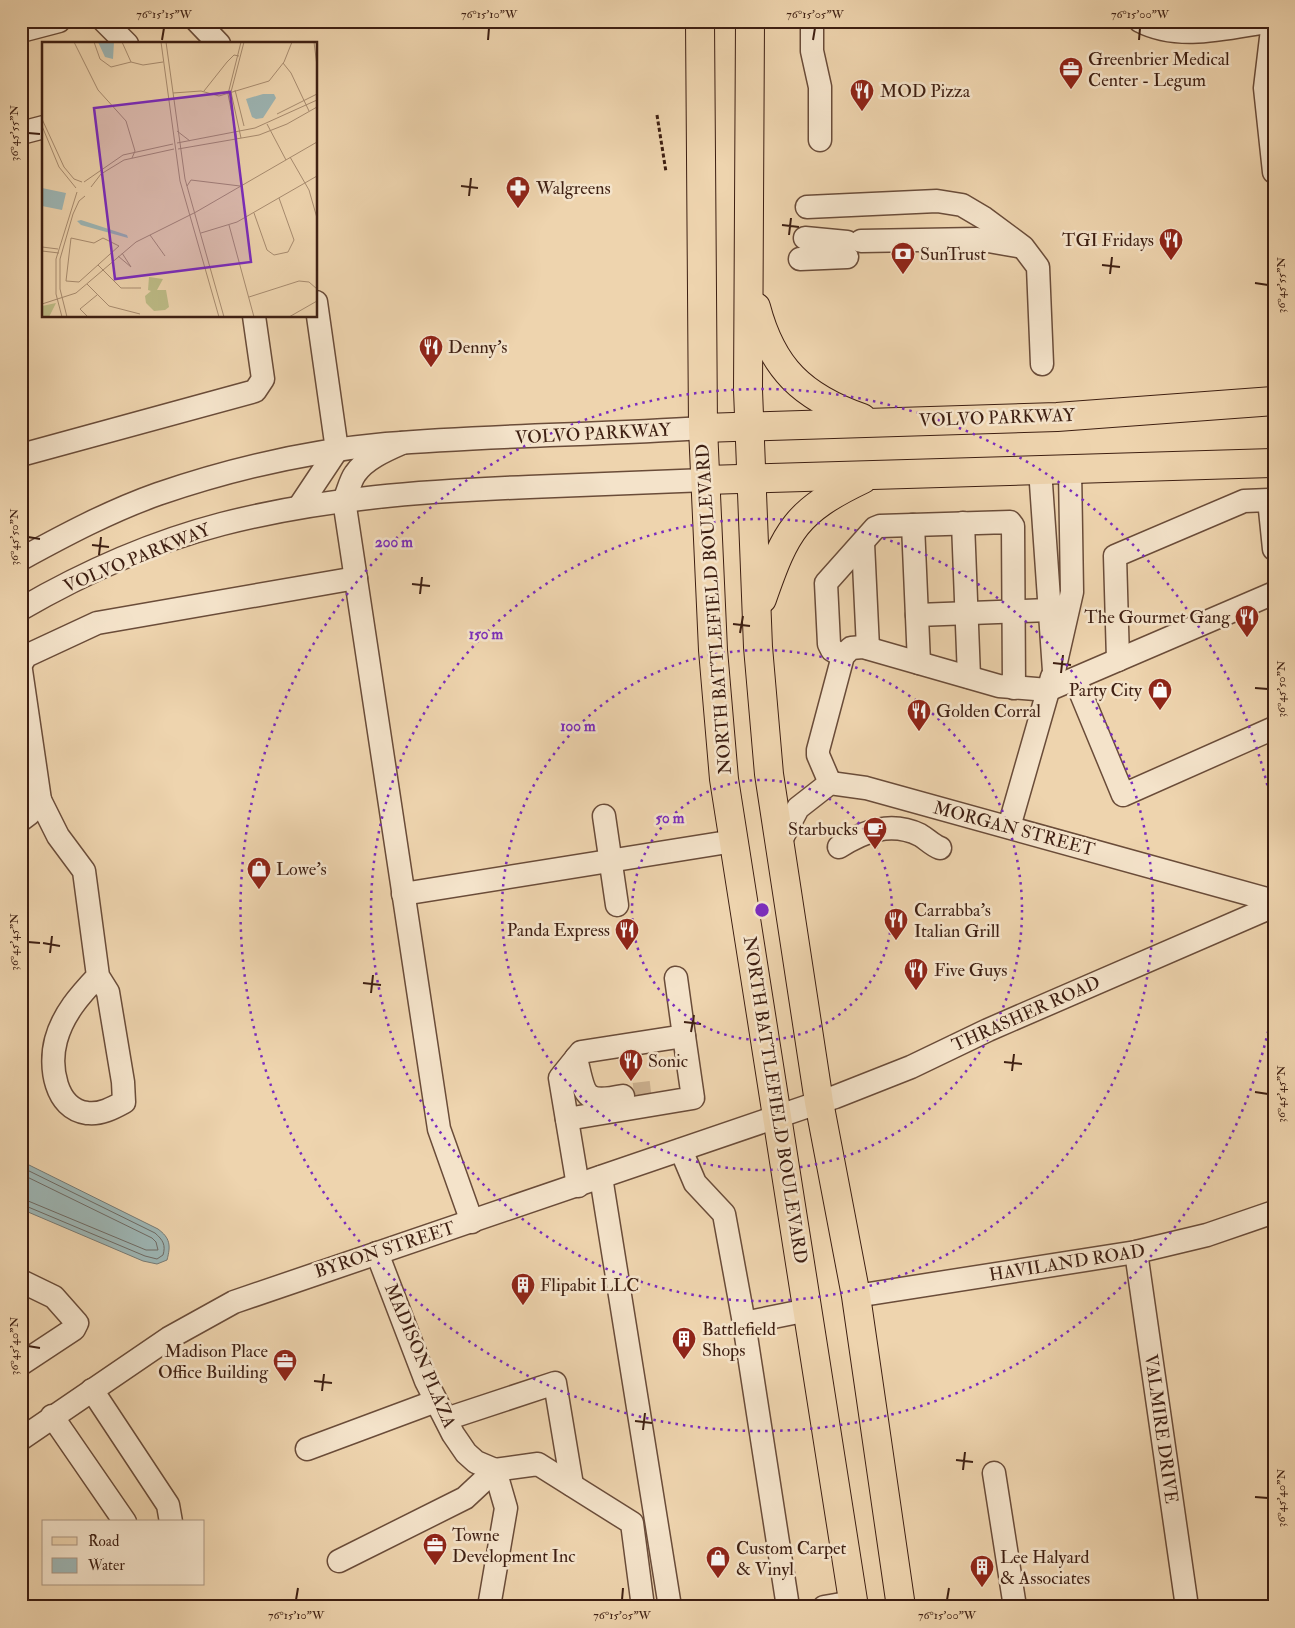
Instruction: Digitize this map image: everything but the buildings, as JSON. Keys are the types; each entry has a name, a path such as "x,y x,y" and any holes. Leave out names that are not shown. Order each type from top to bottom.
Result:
{"main road":[{"name":"NORTH BATTLEFIELD BOULEVARD","path":"700,21 703,428 714,650 724,779 853,1605"},
{"path":"750,21 748,277 750,426 757,623 769,774 818,1102 856,1296 901,1607"},
{"path":"748,277 764,335 776,359 789,374 804,390 829,406 875,422"},
{"name":"VOLVO PARKWAY","path":"703,428 1067,416 1274,401"},
{"name":"VOLVO PARKWAY","path":"706,480 1274,463"},
{"path":"757,623 775,560 784,541 800,519 822,500 871,475"}],"street":[{"path":"21,31 59,21"},
{"path":"104,21 125,42"},
{"path":"197,21 217,42"},
{"path":"812,21 812,51 820,87 820,140"},
{"path":"1140,21 1160,30 1183,33 1273,21 1265,88 1274,172"},
{"path":"21,133 42,128"},
{"path":"807,207 937,201 962,205 984,218 1023,247 1038,267 1042,364"},
{"path":"802,249 854,249 892,242 978,239 1023,247"},
{"path":"299,507 337,450 318,316"},
{"path":"21,455 255,391 263,379 254,318"},
{"name":"VOLVO PARKWAY","path":"23,552 157,495 236,471 337,450 402,443 703,428"},
{"path":"402,443 382,452 362,467 355,474 344,500 439,1129 472,1222"},
{"path":"1008,827 1051,680 1072,592 1070,469"},
{"path":"1040,470 1050,610 1051,680"},
{"name":"VOLVO PARKWAY","path":"21,609 100,568 160,544 221,524 299,507 344,500 449,490 706,480"},
{"path":"1118,660 1115,556 1244,501 1269,500 1274,549"},
{"path":"843,656 832,650 829,644 826,583 880,526 1005,522 1012,524 1014,688"},
{"path":"963,523 969,677"},
{"path":"913,525 919,663"},
{"path":"863,543 868,648"},
{"path":"21,664 26,656 97,623 356,578"},
{"path":"780,842 798,808 830,783 818,755 843,656 851,648 868,648 1014,688 1051,680 1075,679 1274,593"},
{"path":"916,615 1050,610"},
{"path":"21,670 40,800 58,836 84,871 98,976 108,992 123,1082 124,1102 109,1111 87,1114 66,1103 57,1086 54,1065 56,1042 62,1022 75,1002 98,976"},
{"path":"1075,679 1123,795 1274,728"},
{"name":"MORGAN STREET","path":"830,783 866,788 1274,901"},
{"path":"21,820 40,800"},
{"path":"604,816 617,905"},
{"path":"839,847 879,828 891,827 914,833 940,848"},
{"path":"404,894 734,841"},
{"name":"THRASHER ROAD","path":"776,1117 911,1067 996,1027 1274,906"},
{"path":"676,978 692,1091"},
{"path":"578,1186 560,1078 581,1052 684,1036"},
{"path":"576,1058 584,1090 589,1096 603,1100 643,1093 692,1091"},
{"path":"567,1119 692,1091"},
{"name":"BYRON STREET","path":"21,1439 52,1416 170,1338 234,1302 776,1117"},
{"path":"681,1150 695,1184 724,1214 744,1323 788,1607"},
{"path":"601,1178 670,1607"},
{"name":"HAVILAND ROAD","path":"856,1296 1136,1252 1207,1235 1274,1212"},
{"name":"VALMIRE DRIVE","path":"1136,1252 1187,1607"},
{"name":"MADISON PLAZA","path":"377,1253 415,1354 441,1410 466,1453 476,1462 495,1470"},
{"path":"21,1281 54,1297 77,1323 74,1329 21,1364"},
{"path":"744,1323 808,1310"},
{"path":"307,1449 441,1410 555,1383 572,1485"},
{"path":"92,1390 168,1505 171,1520"},
{"path":"52,1416 124,1520"},
{"path":"339,1561 465,1498 495,1470 538,1464 632,1523 643,1607"},
{"path":"491,1607 490,1601 506,1508 495,1470"},
{"path":"994,1473 1015,1607"},
{"path":"824,1607 853,1605"}],"path":[{"path":"657,116 666,172"}],"water":[{"path":"21,1161 158,1229 168,1242 167,1260 157,1264 143,1261 21,1209"}],"tunnel":[{"path":"634,1094 651,1092"}],"place":[{"name":"Greenbrier Medical Center - Legum","path":"1071,90"},
{"name":"MOD Pizza","path":"862,112"},
{"name":"Walgreens","path":"518,209"},
{"name":"TGI Fridays","path":"1171,261"},
{"name":"SunTrust","path":"903,275"},
{"name":"Denny's","path":"431,368"},
{"name":"The Gourmet Gang","path":"1247,638"},
{"name":"Party City","path":"1160,711"},
{"name":"Golden Corral","path":"919,732"},
{"name":"Starbucks","path":"875,850"},
{"name":"Lowe's","path":"259,890"},
{"name":"Carrabba's Italian Grill","path":"896,941"},
{"name":"Panda Express","path":"627,951"},
{"name":"Five Guys","path":"916,991"},
{"name":"Sonic","path":"631,1082"},
{"name":"Flipabit LLC","path":"523,1306"},
{"name":"Battlefield Shops","path":"684,1360"},
{"name":"Madison Place Office Building","path":"285,1382"},
{"name":"Towne Development Inc","path":"435,1566"},
{"name":"Custom Carpet & Vinyl","path":"718,1579"},
{"name":"Lee Halyard & Associates","path":"982,1588"}]}
